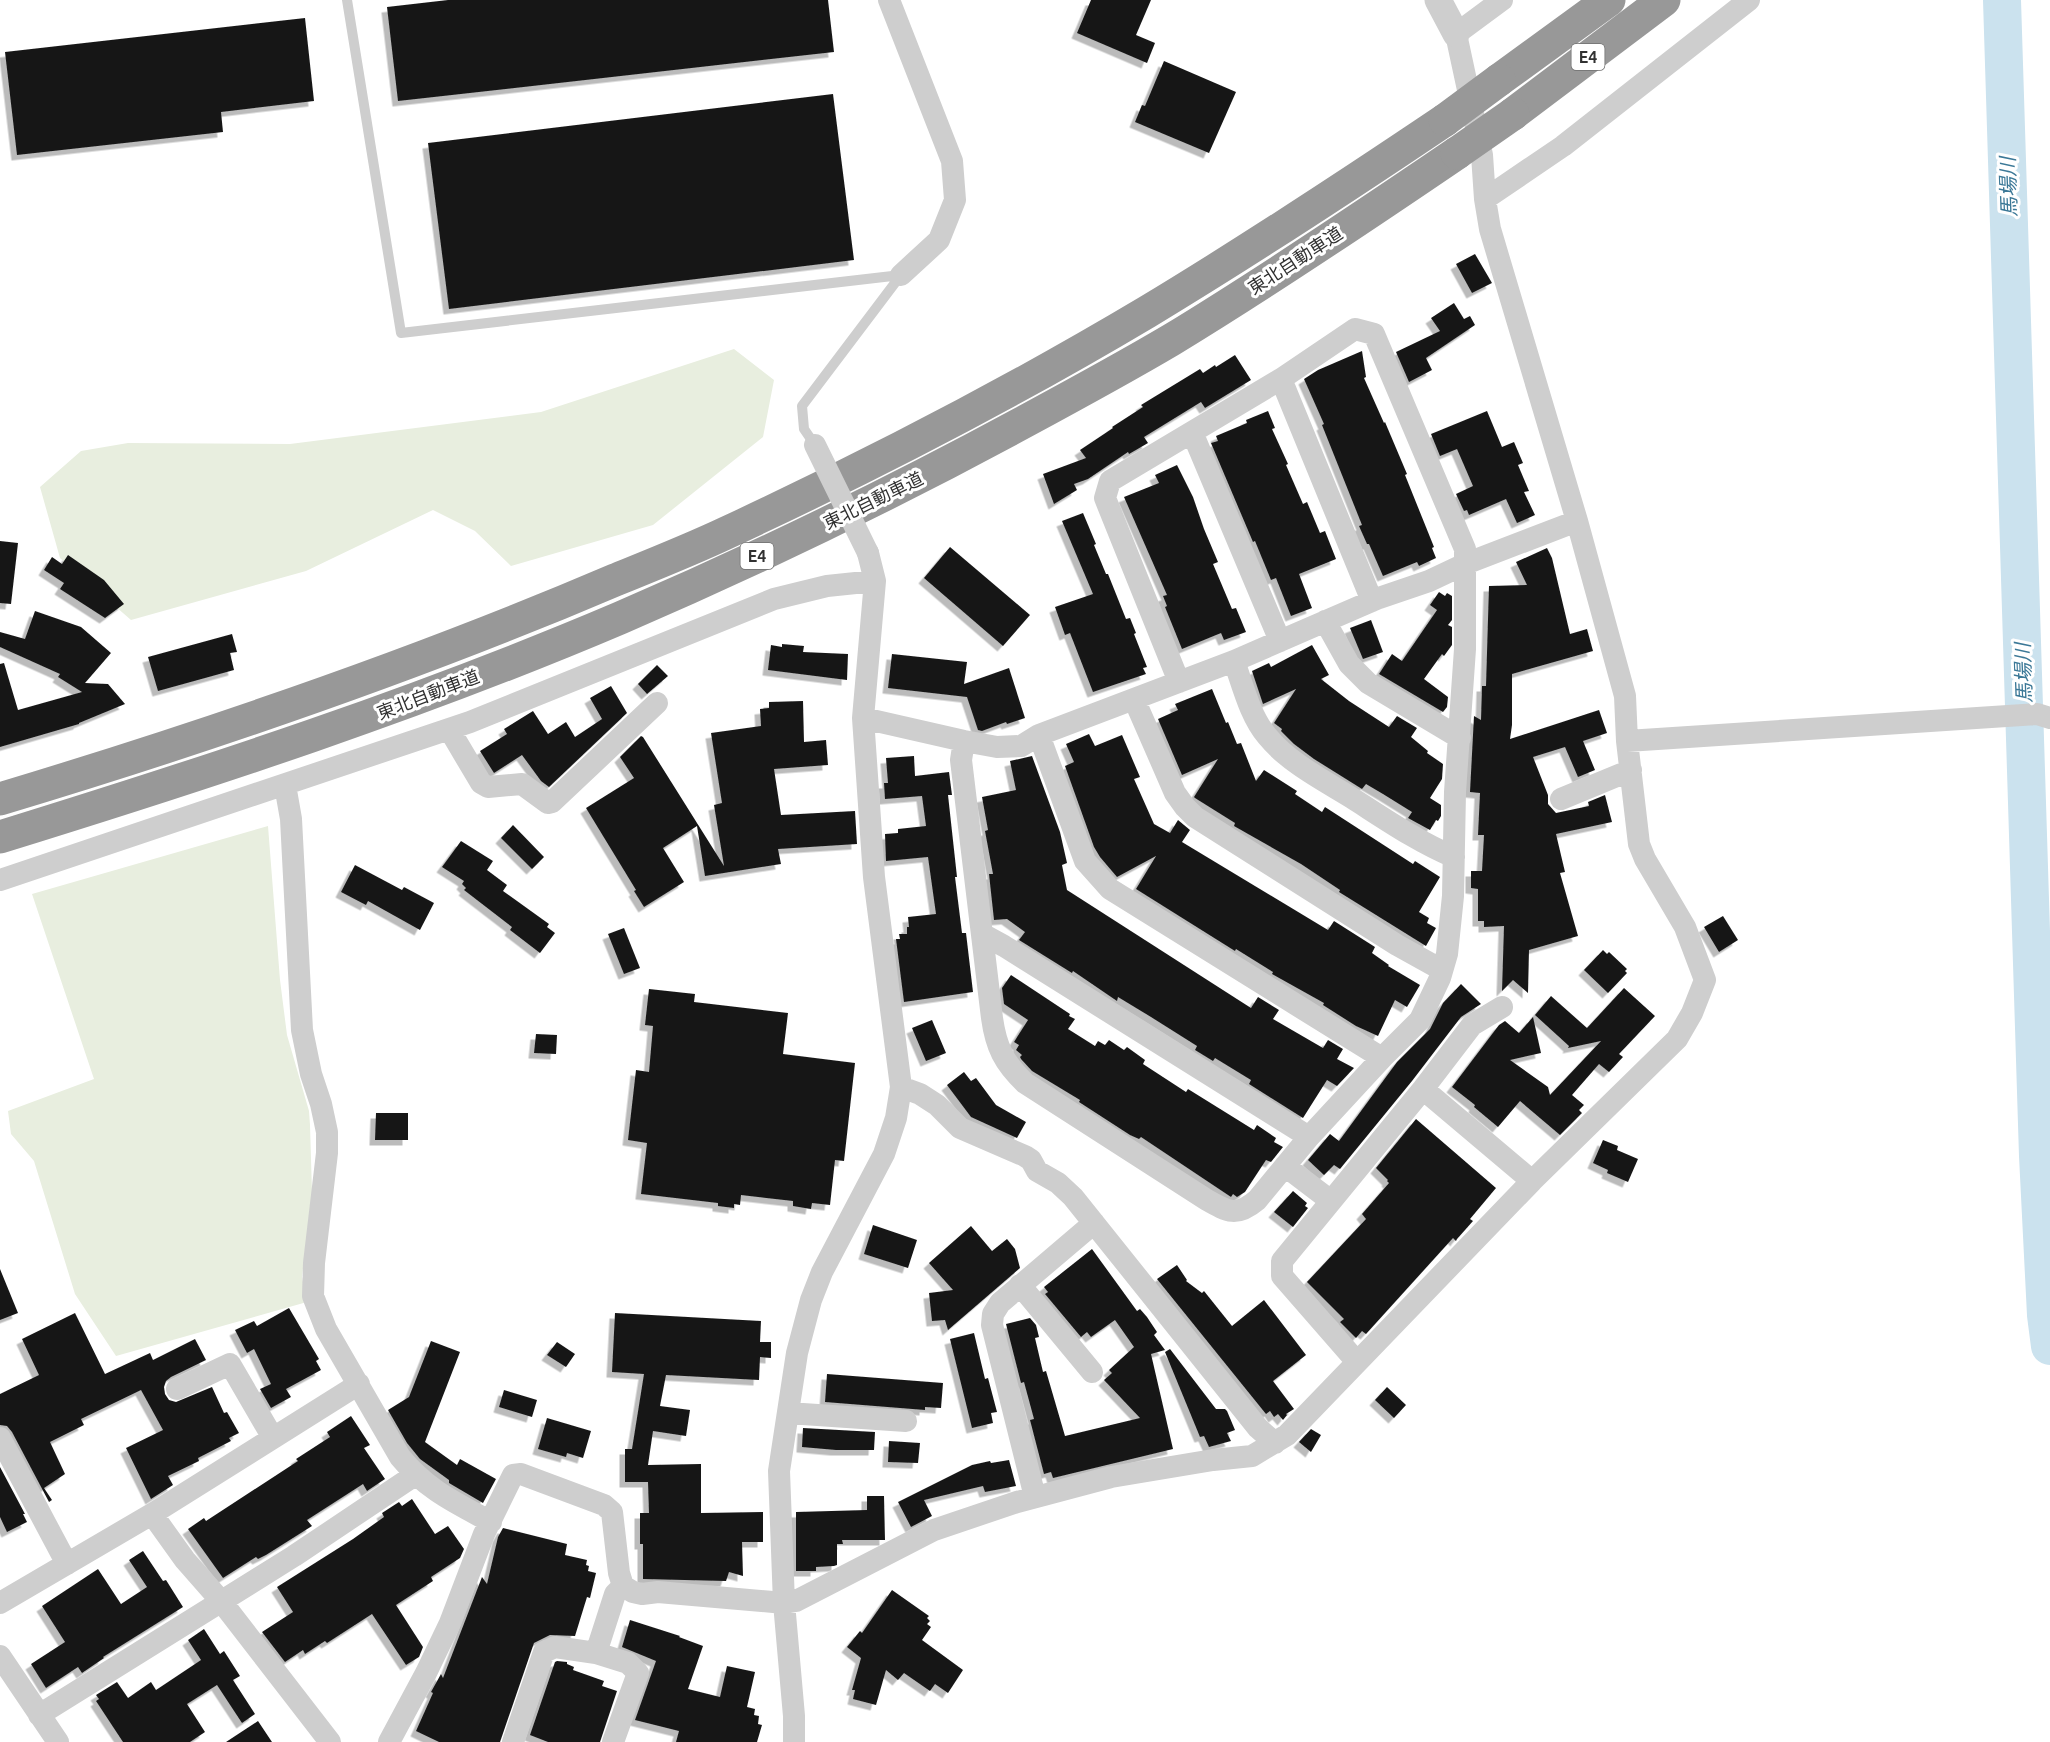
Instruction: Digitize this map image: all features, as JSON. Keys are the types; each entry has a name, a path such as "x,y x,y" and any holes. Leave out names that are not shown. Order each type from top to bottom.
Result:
{"highway":[{"name":"東北自動車道","path":"0,799 136,758 359,681 530,617 723,535 929,433 1143,314 1265,240 1445,120 1608,0"},
{"name":"東北自動車道","path":"0,837 146,792 375,715 622,617 837,519 942,466 1171,340 1376,209 1513,114 1664,0"}],"street":[{"path":"889,0 952,161 955,201 939,240 901,275"},
{"path":"1438,0 1456,34"},
{"path":"389,1742 450,1623 490,1522 513,1475 521,1474 604,1504 612,1512 619,1573 623,1586 633,1592 642,1594 658,1592 784,1603 796,1601 813,1593 934,1530 1035,1497 1111,1477 1252,1456 1287,1435 1532,1181 1677,1039 1692,1014 1705,980 1685,927 1639,844 1630,770 1625,696 1577,521 1502,272 1485,199 1482,155 1448,0"},
{"path":"1456,34 1502,0"},
{"path":"1485,199 1563,146 1749,0"},
{"path":"964,741 961,760 995,1040 1011,1070 1025,1083 1228,1212 1250,1207 1309,1137 1420,1020 1447,954 1465,649 1465,549 1374,334 1355,329 1281,379 1110,481 1105,498 1179,682"},
{"path":"1281,379 1372,601"},
{"path":"1192,432 1280,641"},
{"path":"794,1742 794,1716 784,1603 779,1471 797,1353 811,1300 822,1272 884,1154 896,1118 901,1087 874,877 863,718 875,581 868,553 815,445"},
{"path":"863,718 997,747 1021,746 1040,735 1234,661 1372,601 1429,581 1465,564 1577,521"},
{"path":"0,880 449,729 774,599 827,586 875,581"},
{"path":"1325,621 1349,664 1368,683 1460,738"},
{"path":"1234,661 1252,711 1266,736 1277,746 1302,767 1430,847 1454,857"},
{"path":"1134,699 1175,793 1196,817 1397,945 1442,970"},
{"path":"449,729 481,783 488,787 522,784 548,803 552,802 657,703"},
{"path":"1628,741 2012,716 2043,716"},
{"path":"1040,735 1085,861 1110,890 1382,1058"},
{"path":"1561,799 1630,770"},
{"path":"285,784 291,819 302,1030 327,1132 327,1154 314,1263 313,1296 326,1329 400,1457 415,1475 443,1496 490,1522"},
{"path":"982,934 1309,1137"},
{"path":"1357,1362 1282,1276 1282,1261 1423,1089 1472,1025 1502,1007"},
{"path":"901,1087 920,1094 937,1105 960,1128 1030,1160 1037,1172 1058,1183 1073,1197 1258,1428 1275,1443"},
{"path":"1423,1089 1532,1181"},
{"path":"1285,1166 1331,1201"},
{"path":"1035,1497 992,1325 993,1314 1000,1303 1094,1224"},
{"path":"1020,1286 1092,1372"},
{"path":"177,1389 230,1364 273,1438"},
{"path":"0,1603 152,1514 359,1384"},
{"path":"788,1413 906,1421"},
{"path":"0,1438 67,1564"},
{"path":"39,1714 294,1556 415,1475"},
{"path":"152,1514 185,1560 221,1601 330,1742"},
{"path":"596,1653 615,1594 623,1586"},
{"path":"513,1742 544,1652 555,1647 596,1653 628,1663 638,1673 613,1742"},
{"path":"0,1656 58,1742"}],"lane":[{"path":"347,0 401,333 901,275"},
{"path":"815,445 804,429 802,406 901,275"}],"green space":[{"path":"734,349 774,380 763,437 653,525 511,566 475,531 433,510 306,571 131,620 60,558 40,487 81,451 128,443 290,444 541,412"},
{"path":"268,826 280,980 287,1035 309,1111 312,1192 302,1277 307,1302 116,1356 75,1294 34,1161 11,1134 8,1111 94,1079 32,894"}],"building":[{"path":"448,0 828,0 834,52 398,101 387,7"},
{"path":"1091,0 1151,0 1136,35 1155,43 1147,63 1077,33"},
{"path":"305,18 314,101 221,112 223,132 17,155 5,52"},
{"path":"1164,61 1236,92 1209,153 1135,122 1142,105 1145,106"},
{"path":"833,94 854,260 449,309 428,143"},
{"path":"1475,254 1492,283 1472,293 1456,264"},
{"path":"1454,303 1464,319 1470,316 1475,325 1426,358 1432,370 1409,382 1396,352 1440,331 1431,318"},
{"path":"1362,351 1366,377 1364,378 1407,474 1405,475 1434,547 1432,548 1436,558 1419,566 1417,562 1383,576 1359,526 1362,525 1322,425 1324,424 1304,379 1318,370"},
{"path":"1235,355 1251,380 1205,408 1201,402 1144,437 1148,443 1129,454 1128,452 1088,479 1074,484 1077,490 1054,504 1043,474 1086,458 1080,450 1143,407 1141,405 1200,369 1203,373"},
{"path":"1268,411 1275,428 1272,429 1303,504 1307,502 1320,533 1325,531 1336,559 1299,574 1312,608 1291,616 1276,578 1271,580 1255,541 1253,542 1211,443 1218,441 1216,436"},
{"path":"1487,411 1502,447 1514,442 1523,463 1518,465 1529,491 1524,492 1535,515 1517,523 1506,499 1469,515 1467,510 1464,511 1456,494 1473,486 1457,449 1440,456 1431,434"},
{"path":"1177,465 1193,497 1218,562 1213,564 1232,609 1236,608 1246,632 1224,640 1221,633 1182,649 1165,607 1167,606 1163,596 1167,595 1124,497 1159,483 1155,475"},
{"path":"1083,513 1096,544 1094,545 1126,619 1130,618 1147,667 1143,668 1146,674 1093,692 1070,633 1065,635 1055,607 1093,594 1062,521"},
{"path":"0,541 18,543 11,604 0,603"},
{"path":"950,547 1030,615 1003,646 924,578"},
{"path":"1547,548 1552,558 1570,634 1587,629 1593,651 1512,674 1510,739 1599,710 1607,733 1583,741 1595,770 1578,777 1565,747 1533,757 1548,795 1548,804 1556,813 1589,806 1588,802 1605,795 1612,822 1556,834 1565,872 1560,873 1578,936 1529,950 1528,993 1513,980 1502,991 1504,926 1484,927 1484,921 1478,921 1478,889 1471,888 1471,871 1482,871 1484,835 1478,835 1480,793 1470,792 1474,716 1481,720 1482,686 1486,686 1489,586 1527,585 1516,562"},
{"path":"68,555 104,580 124,604 105,618 60,589 64,583 44,570 52,557 62,564"},
{"path":"1439,592 1445,596 1447,593 1452,596 1452,620 1448,625 1452,627 1452,645 1444,656 1442,654 1424,679 1448,697 1447,707 1443,712 1379,674 1392,654 1402,661 1437,610 1430,605"},
{"path":"35,611 81,627 111,653 85,683 108,684 125,704 79,724 0,747 0,664 4,663 18,710 82,692 58,677 60,674 0,647 0,632 25,639"},
{"path":"1371,620 1383,652 1363,659 1350,628"},
{"path":"232,634 237,652 230,653 234,670 158,691 148,657"},
{"path":"782,644 804,646 803,652 848,654 847,680 768,670 771,645 782,647"},
{"path":"1312,645 1329,675 1321,679 1349,701 1389,727 1397,716 1417,728 1411,737 1428,751 1427,753 1443,764 1442,779 1430,798 1441,805 1441,816 1430,830 1408,818 1412,812 1383,794 1366,784 1362,789 1314,759 1294,744 1274,723 1296,689 1263,704 1252,671 1269,663 1271,667"},
{"path":"892,654 967,662 964,684 1009,668 1025,718 982,731 978,730 967,697 888,688"},
{"path":"657,665 668,676 647,694 638,684"},
{"path":"611,686 627,713 549,787 541,781 522,755 494,773 480,751 507,734 504,729 533,711 548,734 566,722 575,737 602,719 590,698"},
{"path":"1212,689 1237,744 1241,743 1256,781 1264,770 1297,791 1295,794 1322,812 1325,807 1413,864 1415,861 1440,877 1419,912 1429,918 1427,923 1436,928 1426,946 1339,892 1340,890 1301,864 1234,826 1235,823 1194,797 1218,759 1182,775 1158,719 1178,710 1175,704"},
{"path":"803,701 804,742 826,740 828,765 774,769 781,815 855,811 857,844 778,849 781,864 705,876 697,826 663,848 684,882 644,907 586,808 634,778 620,757 641,736 643,737 724,866 714,805 722,803 711,733 761,726 760,709 769,708 769,702"},
{"path":"1089,734 1095,746 1122,735 1140,777 1134,779 1154,824 1170,833 1178,820 1190,830 1182,842 1328,930 1334,921 1375,947 1372,953 1388,966 1420,985 1407,1007 1395,1000 1378,1036 1356,1026 1323,1005 1324,1003 1272,974 1273,972 1136,889 1156,856 1117,877 1094,847 1065,766 1074,762 1066,744"},
{"path":"914,756 915,776 949,772 952,795 948,795 957,877 955,877 962,933 966,933 973,992 904,1002 896,939 900,939 899,934 907,934 908,917 936,914 928,857 886,861 885,834 898,833 898,829 926,826 922,796 885,799 884,783 888,783 886,758"},
{"path":"1032,756 1060,832 1067,863 1062,865 1067,890 1251,1008 1258,997 1279,1010 1273,1019 1323,1048 1328,1040 1343,1049 1337,1059 1354,1068 1337,1086 1327,1080 1303,1118 1249,1084 1251,1080 1215,1058 1213,1061 1195,1050 1197,1046 1151,1017 1118,997 1117,1001 1073,971 1072,973 1019,940 1025,932 1007,919 994,920 989,874 993,874 985,831 988,830 982,797 1016,790 1010,761"},
{"path":"513,825 544,857 532,869 501,838"},
{"path":"461,841 493,861 487,870 507,885 503,891 549,924 547,927 555,933 540,953 510,930 512,927 464,890 466,888 462,884 464,881 442,867"},
{"path":"355,865 402,890 404,887 434,903 420,930 368,901 366,905 341,892"},
{"path":"1723,916 1738,940 1719,952 1704,927"},
{"path":"624,928 640,968 624,974 608,934"},
{"path":"1603,950 1607,954 1609,952 1627,969 1625,971 1627,973 1608,993 1584,970"},
{"path":"1011,975 1070,1014 1069,1016 1075,1019 1068,1029 1095,1046 1098,1041 1105,1045 1109,1040 1124,1050 1127,1047 1145,1060 1143,1064 1186,1092 1188,1089 1254,1130 1257,1125 1276,1138 1274,1142 1283,1147 1271,1162 1266,1160 1245,1192 1237,1197 1233,1194 1231,1197 1141,1137 1139,1139 1130,1135 1079,1102 1080,1100 1032,1071 1021,1059 1022,1055 1016,1050 1019,1045 1014,1042 1028,1020 1004,1004 1002,988"},
{"path":"1461,984 1481,1004 1461,1017 1340,1169 1334,1165 1324,1175 1308,1160 1330,1134 1339,1141 1397,1062 1430,1029 1443,1003"},
{"path":"1624,988 1655,1016 1619,1054 1623,1057 1609,1072 1599,1064 1572,1095 1584,1105 1579,1110 1582,1113 1560,1135 1520,1101 1498,1127 1452,1087 1499,1025 1505,1021 1519,1033 1533,1017 1541,1053 1510,1060 1548,1087 1550,1095 1601,1041 1568,1048 1569,1046 1535,1015 1551,996 1587,1028"},
{"path":"649,989 695,994 694,1002 788,1013 783,1054 855,1063 844,1161 835,1160 830,1205 812,1203 811,1209 793,1206 793,1201 741,1195 740,1205 734,1204 734,1208 718,1206 718,1203 641,1194 647,1143 628,1140 636,1070 649,1072 653,1026 645,1025"},
{"path":"932,1020 946,1053 926,1061 912,1028"},
{"path":"536,1034 557,1035 556,1054 534,1053"},
{"path":"964,1072 971,1081 976,1078 996,1105 1026,1122 1017,1138 971,1117 947,1085"},
{"path":"376,1113 408,1113 408,1140 375,1140"},
{"path":"1416,1119 1496,1188 1470,1219 1473,1221 1456,1241 1453,1238 1366,1334 1362,1331 1356,1338 1340,1322 1344,1319 1307,1282 1366,1219 1362,1214 1389,1183 1376,1168"},
{"path":"1603,1140 1618,1146 1617,1150 1638,1159 1628,1182 1607,1173 1608,1170 1593,1163"},
{"path":"1293,1191 1307,1203 1305,1206 1308,1208 1293,1227 1274,1212"},
{"path":"873,1225 917,1240 908,1268 864,1254"},
{"path":"971,1226 992,1251 1007,1239 1015,1249 1020,1268 948,1330 945,1320 932,1321 929,1293 953,1290 929,1263"},
{"path":"1092,1249 1137,1311 1140,1309 1147,1317 1157,1332 1154,1335 1165,1350 1151,1354 1173,1449 1053,1478 1051,1472 1044,1474 1030,1420 1034,1419 1024,1382 1021,1383 1006,1324 1030,1318 1036,1325 1039,1337 1035,1338 1043,1372 1046,1371 1065,1436 1140,1418 1104,1380 1112,1373 1109,1370 1134,1347 1115,1320 1091,1337 1087,1332 1081,1337 1045,1294 1048,1292 1044,1287"},
{"path":"1177,1265 1186,1281 1202,1293 1204,1291 1232,1326 1264,1300 1306,1355 1273,1381 1294,1409 1286,1414 1283,1420 1278,1414 1274,1417 1270,1411 1266,1414 1157,1279"},
{"path":"0,1269 18,1313 0,1320"},
{"path":"289,1308 319,1359 316,1361 321,1370 286,1389 291,1397 271,1408 260,1389 271,1384 254,1349 247,1353 235,1330 254,1321 257,1326"},
{"path":"75,1313 105,1374 150,1353 153,1360 195,1339 206,1360 166,1381 165,1394 169,1400 176,1402 212,1387 224,1413 227,1412 239,1433 229,1438 231,1441 198,1458 199,1461 168,1476 173,1485 151,1499 126,1448 163,1430 141,1390 81,1419 84,1425 50,1442 65,1474 44,1488 52,1500 49,1502 12,1432 7,1426 0,1425 0,1394 39,1375 22,1339"},
{"path":"615,1313 761,1321 760,1342 771,1342 771,1358 760,1357 759,1380 666,1375 660,1406 690,1410 686,1436 653,1431 648,1465 701,1464 701,1513 763,1512 763,1542 742,1542 743,1576 729,1572 726,1581 643,1579 640,1513 649,1513 648,1482 625,1482 625,1449 632,1449 644,1374 612,1372"},
{"path":"974,1333 985,1379 988,1378 997,1412 991,1413 993,1423 972,1428 950,1339"},
{"path":"431,1341 460,1352 425,1442 457,1465 460,1459 496,1479 483,1503 449,1483 449,1480 420,1459 407,1443 388,1410 409,1397"},
{"path":"557,1342 575,1354 566,1367 547,1355"},
{"path":"1170,1349 1216,1409 1227,1411 1235,1430 1227,1433 1231,1441 1209,1447 1204,1436 1200,1437 1165,1352"},
{"path":"827,1374 943,1383 941,1408 925,1407 925,1410 825,1402"},
{"path":"1387,1387 1406,1405 1394,1418 1375,1400"},
{"path":"504,1390 537,1400 532,1417 499,1407"},
{"path":"351,1416 370,1445 364,1448 385,1479 367,1491 363,1484 307,1520 312,1526 266,1555 258,1559 256,1557 223,1578 188,1529 204,1518 206,1521 298,1461 296,1459 330,1437 327,1432"},
{"path":"547,1418 591,1431 583,1458 567,1453 566,1457 538,1449"},
{"path":"803,1428 875,1432 874,1450 802,1447"},
{"path":"1311,1429 1321,1435 1311,1452 1299,1442"},
{"path":"889,1441 920,1443 918,1463 888,1462"},
{"path":"1009,1460 1016,1486 985,1492 983,1486 924,1500 932,1516 911,1527 898,1502 972,1465"},
{"path":"0,1467 27,1522 7,1532 0,1517"},
{"path":"867,1496 884,1496 885,1540 842,1540 843,1544 837,1544 837,1565 816,1567 816,1571 796,1571 796,1512 867,1510"},
{"path":"412,1499 435,1534 448,1526 464,1549 460,1558 431,1577 433,1581 396,1605 423,1647 419,1657 406,1665 372,1614 327,1643 325,1641 305,1654 303,1650 285,1662 262,1632 293,1612 277,1587 353,1539 384,1517 382,1513 399,1502 402,1506"},
{"path":"503,1528 567,1544 565,1555 587,1560 588,1571 596,1573 590,1598 587,1597 575,1636 550,1635 534,1643 500,1742 439,1742 416,1731 433,1693 431,1692 441,1674 443,1678 482,1577 487,1584 498,1537"},
{"path":"143,1551 163,1581 166,1580 183,1607 103,1657 82,1673 78,1667 46,1688 31,1664 65,1642 42,1606 98,1569 121,1604 147,1587 129,1560"},
{"path":"892,1590 929,1616 927,1618 930,1621 927,1624 931,1627 922,1640 963,1670 948,1693 935,1684 930,1691 904,1673 898,1680 886,1670 876,1705 853,1699 855,1690 852,1690 861,1658 847,1647 860,1631 862,1633"},
{"path":"630,1620 703,1646 688,1689 720,1697 727,1666 755,1672 747,1707 755,1709 754,1715 759,1716 758,1724 762,1725 757,1742 676,1742 679,1731 635,1720 656,1661 622,1647"},
{"path":"204,1629 220,1654 224,1651 240,1676 233,1680 255,1714 242,1723 217,1685 187,1704 205,1732 190,1742 123,1742 96,1701 99,1699 96,1695 117,1682 128,1698 151,1682 156,1690 201,1660 188,1640"},
{"path":"557,1661 567,1662 574,1667 573,1670 604,1681 602,1686 617,1691 600,1742 548,1742 530,1735"},
{"path":"258,1721 272,1742 226,1742"}],"waterway":[{"name":"馬場川","path":"2002,0 2038,1156 2046,1315 2050,1346"}]}
